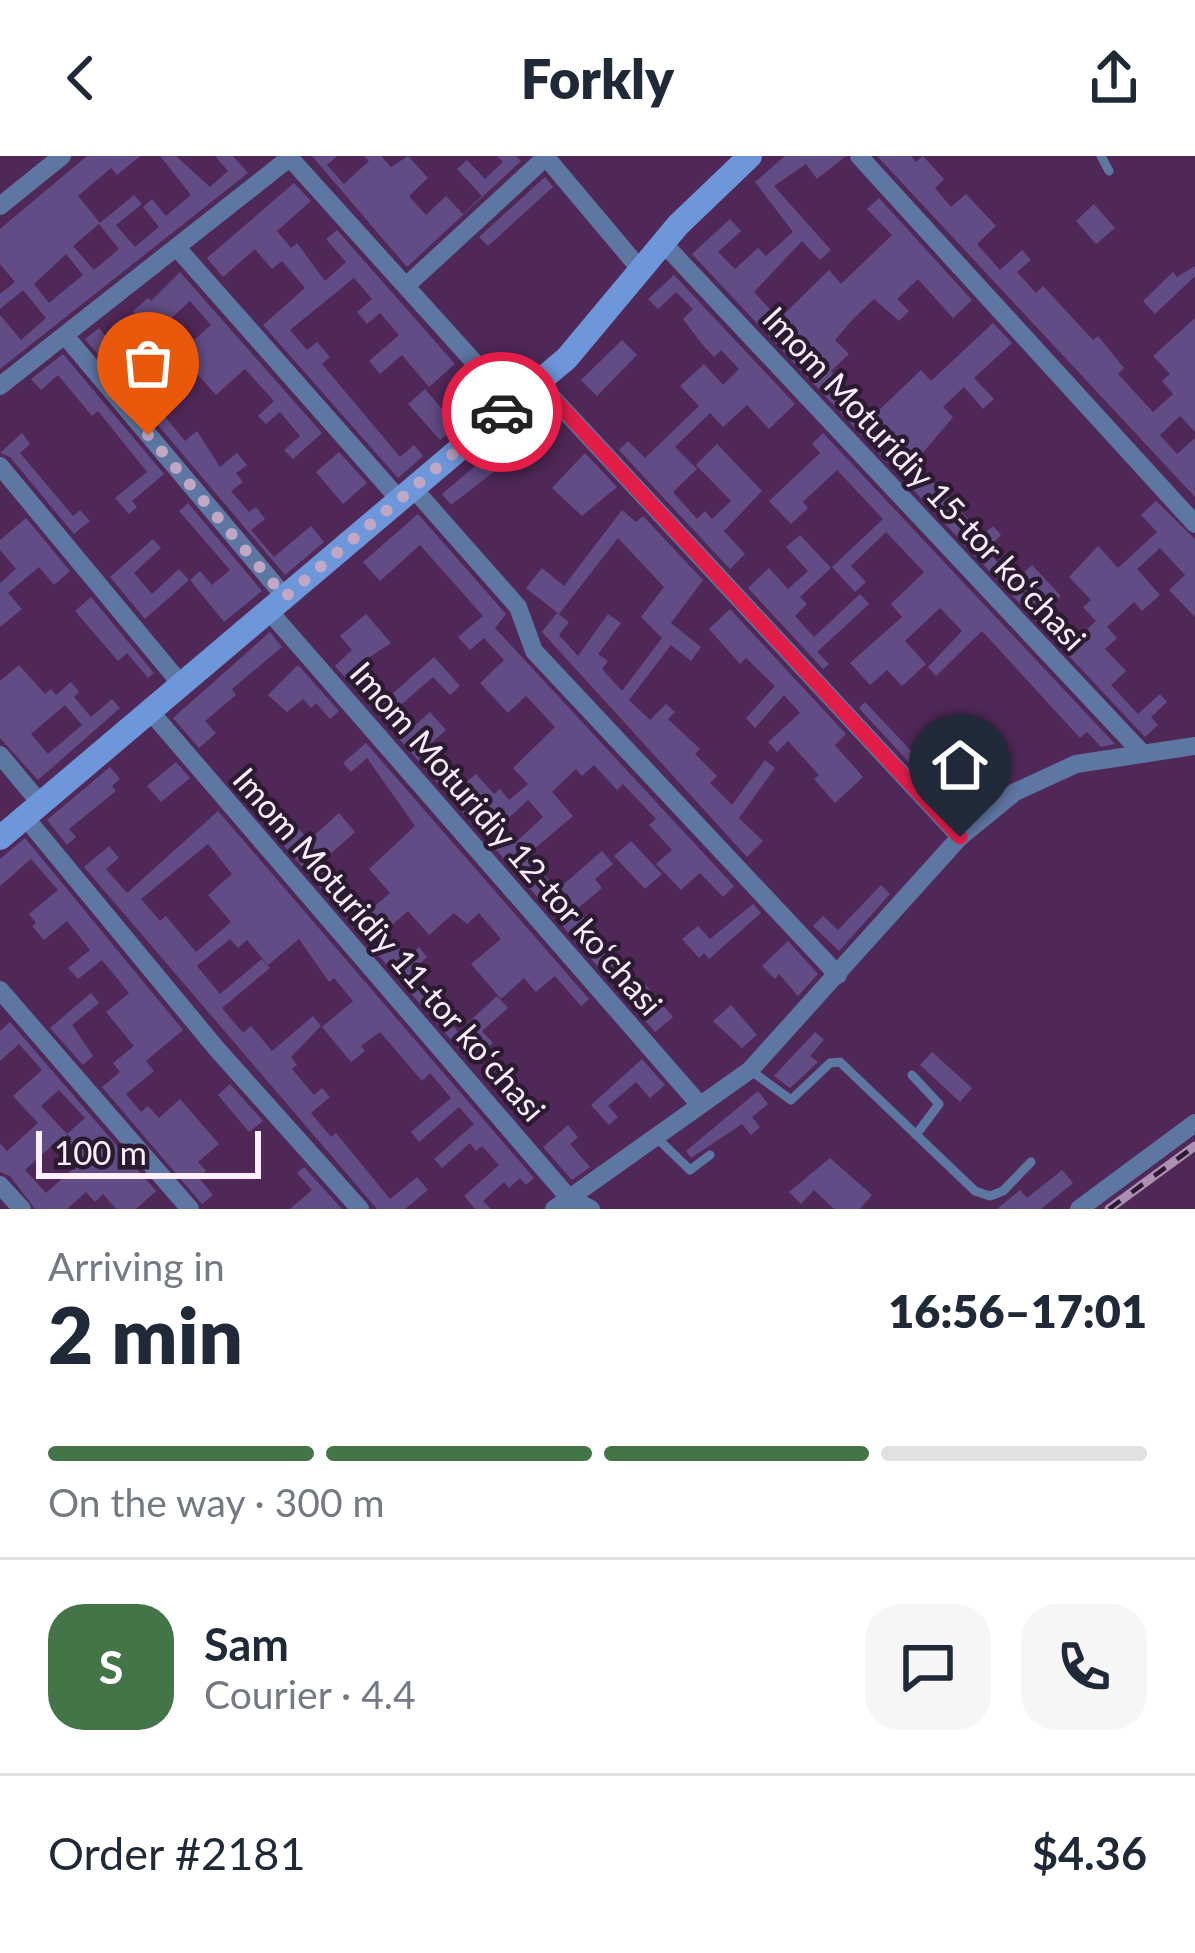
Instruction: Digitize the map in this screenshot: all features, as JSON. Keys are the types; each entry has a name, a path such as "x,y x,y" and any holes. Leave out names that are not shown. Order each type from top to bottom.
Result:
{"street":[{"path":"0,206 62,156"},
{"path":"406,286 545,156 640,269"},
{"path":"0,838 567,358 663,243 750,156"},
{"path":"859,156 1195,524"},
{"path":"0,386 179,250 291,157 512,404"},
{"name":"Imom Moturidiy 15-tor koʻchasi","path":"663,243 1143,754"},
{"path":"179,250 518,607 534,651 838,975"},
{"name":"Imom Moturidiy 12-tor koʻchasi","path":"67,338 277,604 700,1105"},
{"path":"538,382 960,837"},
{"path":"0,466 181,684"},
{"name":"Imom Moturidiy 11-tor koʻchasi","path":"150,711 561,1203 591,1209"},
{"path":"561,1203 750,1070 960,837 1015,793 1054,772 1195,746"},
{"path":"0,755 33,810 216,1048 360,1209"},
{"path":"0,990 190,1209"},
{"path":"1079,1209 1195,1124"},
{"path":"0,1185 22,1209"}],"lane":[{"path":"1101,156 1109,172"},
{"path":"750,1070 791,1100 830,1063 840,1062 975,1191 990,1196 1003,1191 1031,1162"},
{"path":"912,1075 940,1104 916,1135"},
{"path":"655,1136 690,1170 710,1155"}],"building":[{"path":"87,156 140,156 117,175 111,168 78,196 100,223 134,195 142,204 116,225 135,247 159,227 143,207 152,199 166,216 191,195 160,156 176,156 210,187 228,171 215,156 233,156 248,173 0,369 0,315 21,340 46,318 23,290 0,309 0,294 15,282 0,264 0,229","holes":["99,224 119,249 94,270 73,246","66,254 83,275 49,303 34,284"]},
{"path":"312,156 337,156 327,165 344,184 369,161 364,156 381,156 391,167 408,156 428,178 409,196 426,215 446,196 463,214 482,196 457,169 467,160 485,179 503,162 497,156 516,156 521,161 407,267"},
{"path":"785,156 846,156 817,179 806,164 774,186 831,250 820,260 802,241 754,292 779,319 829,270 841,284 892,235 867,209 879,198 972,300 953,318 918,279 897,299 909,311 899,321 874,299 835,340 849,354 831,371 873,416 921,370 931,381 993,323 1012,343 974,378 994,399 983,409 964,387 943,407 953,417 915,462 983,535 993,526 1001,535 995,541 1001,547 992,556 1015,581 1032,565 1061,596 1046,610 1075,640 1096,621 1083,607 1091,600 1069,577 1098,546 1118,568 1157,532 1141,515 1156,501 1195,539 1195,617 1169,590 1185,575 1160,548 1137,569 1160,595 1142,611 1134,602 1107,627 1117,638 1105,649 1126,671 1111,685 1138,714 1160,694 1167,702 1151,717 1158,725 1145,737 692,254 730,219 741,231 718,252 735,269 758,248 766,256 793,232 755,182"},
{"path":"877,156 911,156 916,162 923,156 944,179 935,188 951,207 966,194 996,226 977,244 1000,270 1022,250 1031,260 1017,272 1036,293 1043,286 1093,340 1098,336 1124,368 1118,374 1153,412 1173,394 1162,381 1170,374 1153,356 1195,318 1195,432 1180,416 1160,435 1177,454 1195,438 1195,497"},
{"path":"545,177 553,187 488,246 479,237"},
{"path":"294,183 311,201 277,231 291,248 297,243 325,281 346,262 326,239 337,230 455,364 429,387 402,355 380,374 369,361 399,335 380,313 367,324 357,312 372,299 354,278 290,330 307,350 317,342 330,357 322,364 400,457 414,445 423,456 398,478 263,325 305,288 282,261 272,269 255,249 223,277 207,258"},
{"path":"1094,204 1115,228 1096,244 1076,221"},
{"path":"1195,266 1195,276 1155,314 1143,301 1173,272 1177,277"},
{"path":"180,272 322,433 293,459 284,450 300,436 280,412 266,424 258,416 274,401 245,369 216,395 191,367 151,400 185,441 197,431 220,467 237,453 247,465 236,473 243,482 231,491 249,512 256,507 265,519 251,530 274,557 311,526 324,542 285,575 85,339 99,328 121,355 116,360 131,378 166,349 133,311 148,298 151,301","holes":["190,301 211,325 194,340 189,333 180,341 165,324"]},
{"path":"674,275 795,404 769,429 747,405 723,427 710,413 675,447 697,469 673,492 697,519 705,511 712,519 731,501 696,465 717,444 762,491 724,531 745,554 730,569 619,450 628,441 645,458 699,406 680,386 704,364 723,385 739,369 721,350 714,357 702,344 683,319 693,309 676,292 658,309 648,299"},
{"path":"622,340 637,355 597,396 581,380"},
{"path":"63,354 164,474 132,501 137,507 129,514 115,498 147,472 98,411 92,416 58,375 41,390 31,379"},
{"path":"425,389 448,416 477,391 487,402 440,440 408,404"},
{"path":"22,433 30,444 20,453 73,516 80,510 90,521 74,534 10,457 0,453"},
{"path":"823,433 1115,744 1101,747 1087,732 1080,738 982,631 936,676 928,667 962,631 940,608 905,641 926,664 902,686 887,670 870,685 850,663 902,617 891,604 924,572 886,532 851,566 866,582 855,592 832,567 883,519 837,470 803,502 808,508 791,524 769,501 820,453 812,444"},
{"path":"493,451 504,464 451,505 442,494"},
{"path":"339,452 367,483 343,504 316,472"},
{"path":"585,453 617,487 582,516 552,488"},
{"path":"188,503 262,591 224,622 190,580 200,571 212,585 230,570 179,511"},
{"path":"622,510 636,522 643,516 703,580 671,623 701,647 691,661 671,645 629,700 650,720 666,704 675,712 668,719 700,749 695,754 717,776 710,783 732,805 765,760 775,768 739,818 763,841 747,857 542,632 557,613 569,622 559,635 578,656 608,614 621,623 598,654 608,661 602,669 622,691 662,638 641,617 664,587 618,538 559,614 526,588 542,568 564,586"},
{"path":"418,514 506,614 495,628 734,886 723,897 700,873 681,890 656,864 672,850 649,825 656,819 623,784 617,790 594,765 582,776 576,769 552,792 573,816 527,855 557,890 602,851 613,864 595,879 602,888 577,909 639,987 644,983 673,1017 655,1032 374,710 434,657 460,686 450,695 433,677 396,709 412,728 430,712 446,730 430,744 442,758 435,764 457,790 476,774 494,794 500,789 509,800 528,784 513,768 555,727 526,696 508,713 480,683 504,660 484,638 470,650 458,637 483,616 420,545 380,581 363,562","holes":["528,800 543,817 516,842 500,826"]},
{"path":"26,518 70,571 54,585 39,567 8,593 22,609 0,627 0,583 16,569 0,550 0,540"},
{"path":"800,535 831,568 800,597 807,604 795,616 814,637 860,594 869,604 817,652 829,664 823,669 748,588 769,568 788,589 808,571 786,547"},
{"path":"153,539 161,548 134,573 152,594 179,569 189,580 145,619 110,577"},
{"path":"91,597 154,673 148,678 127,653 118,661 75,611"},
{"path":"730,609 846,734 835,745 863,777 835,803 814,779 819,775 788,741 777,752 768,742 800,713 784,695 755,728 746,718 775,686 746,658 740,664 709,629"},
{"path":"366,614 391,643 353,668 359,675 350,683 335,666 352,650 340,636"},
{"path":"270,632 282,647 232,689 236,695 205,721 216,733 199,748 173,718"},
{"path":"19,665 45,694 51,689 56,695 71,682 79,692 74,697 91,717 112,699 120,708 38,780 0,738 0,681","holes":["65,705 82,725 48,754 31,734"]},
{"path":"298,665 339,711 330,719 316,703 311,708 303,699 287,712 268,695"},
{"path":"865,702 917,757 926,748 943,766 926,781 859,708"},
{"path":"366,743 589,999 581,1006 555,976 536,992 524,978 501,999 471,964 501,939 479,913 467,924 454,913 429,935 408,911 384,932 407,958 419,947 427,957 410,973 458,1032 497,996 508,1008 482,1031 493,1043 471,1063 269,828 285,814 309,840 339,813 355,832 318,865 367,913 390,893 369,869 415,826 367,758 351,772 343,763"},
{"path":"176,762 190,778 161,802 147,786"},
{"path":"110,767 120,779 112,786 116,791 69,829 76,837 67,845 47,820"},
{"path":"218,811 534,1178 526,1185 520,1178 509,1188 504,1182 483,1201 491,1209 475,1209 464,1196 499,1165 482,1146 476,1151 470,1143 442,1168 434,1159 474,1124 459,1107 419,1142 411,1132 451,1098 430,1073 422,1081 380,1032 361,1046 365,1051 351,1062 322,1027 353,1001 334,978 329,982 299,939 268,965 247,940 238,948 230,939 197,966 220,994 262,959 270,968 222,1008 243,1033 251,1026 272,1051 313,1016 321,1026 291,1057 297,1065 292,1069 314,1095 322,1088 330,1097 311,1113 331,1137 336,1133 390,1199 417,1177 428,1190 405,1209 377,1209 84,867 109,846 119,858 106,869 127,893","holes":["208,844 232,874 208,895 231,922 196,952 166,916 160,921 141,899"]},
{"path":"25,838 183,1030 146,1061 154,1071 126,1094 141,1112 148,1106 159,1118 180,1099 219,1144 198,1162 206,1171 199,1178 213,1195 202,1204 102,1087 120,1072 113,1063 134,1046 106,1012 129,993 102,960 78,979 68,968 90,950 67,921 44,940 32,926 36,923 29,914 58,890 31,859 0,886 0,859"},
{"path":"631,841 662,874 645,889 614,856"},
{"path":"881,885 890,894 839,951 813,926 823,916 838,930"},
{"path":"753,904 761,913 709,959 704,953 699,958 682,939 698,926 710,939"},
{"path":"788,941 818,974 798,996 779,974 775,979 762,966"},
{"path":"91,993 99,1003 72,1025 93,1056 83,1065 50,1028"},
{"path":"731,1005 757,1035 742,1048 713,1021"},
{"path":"10,1022 156,1191 136,1209 116,1209 103,1194 95,1202 86,1192 67,1209 35,1209 10,1176 0,1172 0,1143 7,1151 38,1123 13,1096 42,1070 19,1044 0,1061 0,1031","holes":["59,1090 85,1118 67,1134 41,1106","56,1142 77,1165 46,1193 25,1170"]},
{"path":"815,1032 824,1040 810,1056 818,1062 790,1088 774,1076"},
{"path":"932,1052 972,1088 960,1102 920,1065"},
{"path":"642,1059 665,1085 650,1098 636,1082 608,1106 618,1117 609,1125 591,1105"},
{"path":"230,1084 263,1121 249,1132 218,1095"},
{"path":"758,1091 768,1104 752,1117 760,1127 751,1135 742,1124 691,1158 686,1151"},
{"path":"568,1125 578,1137 570,1144 590,1167 572,1180 543,1147"},
{"path":"830,1158 872,1195 860,1209 834,1209 814,1190 801,1204 789,1192"},
{"path":"304,1167 342,1209 290,1209 312,1190 297,1173"},
{"path":"1062,1170 1073,1183 1041,1209 997,1209 1020,1190 1027,1198"}],"railway":[{"path":"1109,1209 1195,1146"}],"way so far":[{"path":"148,435 285,597 502,412"}],"route":[{"path":"502,412 538,382 960,837"}]}
